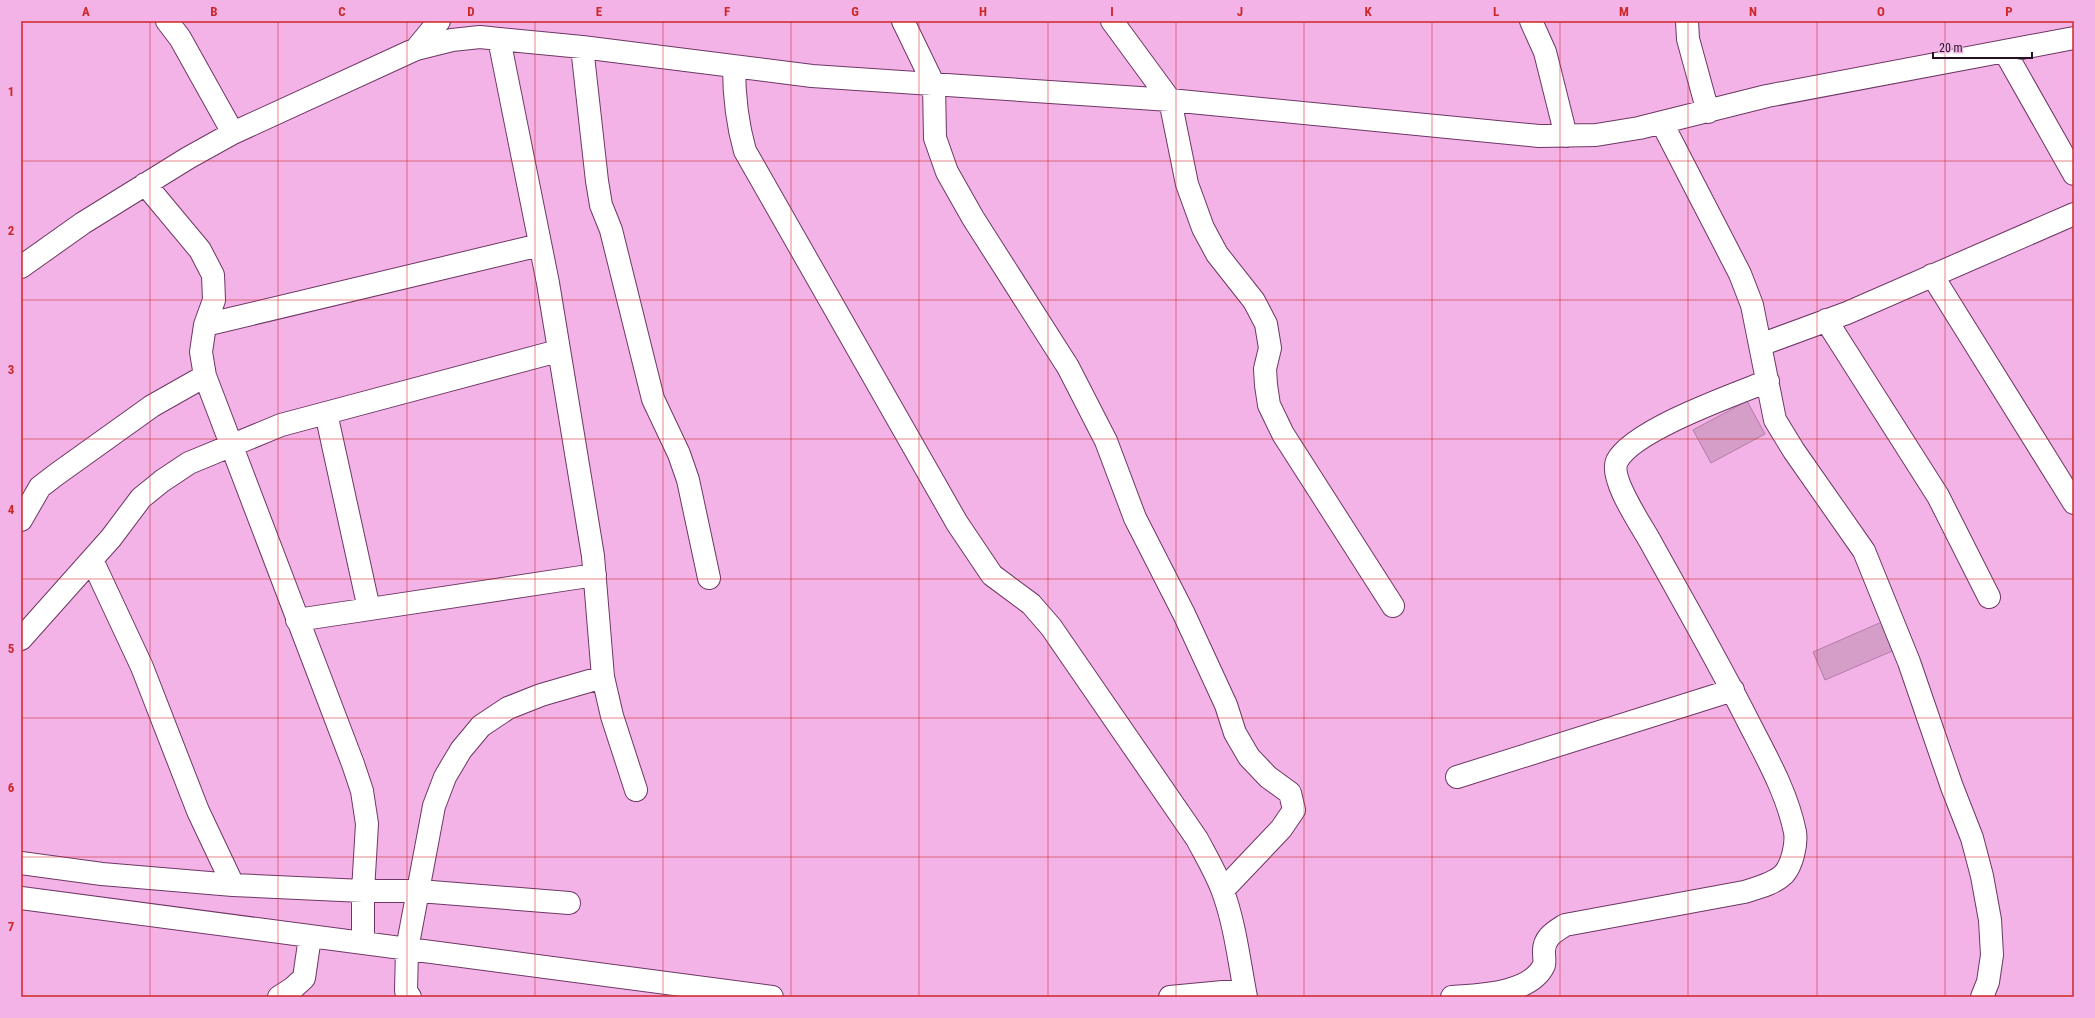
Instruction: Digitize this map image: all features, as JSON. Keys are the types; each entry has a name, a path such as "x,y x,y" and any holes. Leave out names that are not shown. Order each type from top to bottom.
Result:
{"street":[{"path":"166,21 180,38 233,133"},
{"path":"416,49 439,21"},
{"path":"903,21 934,85 935,138 947,172 973,218 1068,367 1081,392 1106,441 1135,518 1184,614 1226,705 1235,733 1249,757 1268,777 1290,793 1294,810 1281,829 1223,890"},
{"path":"1112,21 1170,100 1178,146 1188,184 1203,228 1217,254 1254,301 1266,324 1270,348 1265,369 1269,405 1283,434 1393,606"},
{"path":"1531,21 1545,52 1566,136"},
{"path":"1687,21 1688,39 1708,112"},
{"path":"21,267 84,223 145,184 233,133 416,49 452,40 480,37 582,47 812,76 1170,100 1539,136 1566,136 1596,135 1662,123 1767,96 2074,38"},
{"path":"499,39 540,245 595,575 603,677 612,716 636,790"},
{"path":"582,47 601,205 611,230 653,399 688,480 709,578"},
{"path":"2005,52 2074,174"},
{"path":"734,66 734,96 738,126 745,152 957,523 992,575 1031,604 1051,627 1197,840 1214,869 1223,890 1230,918 1245,994 1170,997"},
{"path":"1662,123 1682,157 1692,183 1740,274 1752,305 1775,420 1864,551 1909,662 1952,787 1972,838 1982,876 1990,920 1992,955 1988,982 1982,997"},
{"path":"145,184 200,250 213,275 214,300 204,325 201,352 205,376 362,791 367,824 363,891 363,943"},
{"path":"1760,345 1826,320 2074,214"},
{"path":"204,325 540,245"},
{"path":"1932,275 2074,503"},
{"path":"1826,320 1938,496 1989,597"},
{"path":"23,630 92,560 141,498 162,480 189,463 230,444 281,425 558,351"},
{"path":"21,520 40,487 152,406 205,376"},
{"path":"1452,997 1512,989 1535,977 1544,964 1544,946 1551,933 1565,925 1744,892 1765,885 1784,874 1793,855 1795,834 1783,792 1768,757 1733,690 1633,512 1617,479 1616,464 1623,451 1673,420 1768,381"},
{"path":"326,413 369,609"},
{"path":"92,560 142,667 198,810 233,885"},
{"path":"297,620 595,575"},
{"path":"410,997 406,991 407,949 434,806 445,777 461,750 481,726 514,705 541,695 603,677"},
{"path":"1457,777 1733,690"},
{"path":"21,863 102,874 233,885 363,891 419,891 568,902"},
{"path":"21,898 751,996 772,997"},
{"path":"279,997 293,988 304,978 310,936"}],"building":[{"path":"1747,401 1765,434 1711,463 1693,430"},
{"path":"1884,621 1897,649 1825,680 1813,652"}]}
